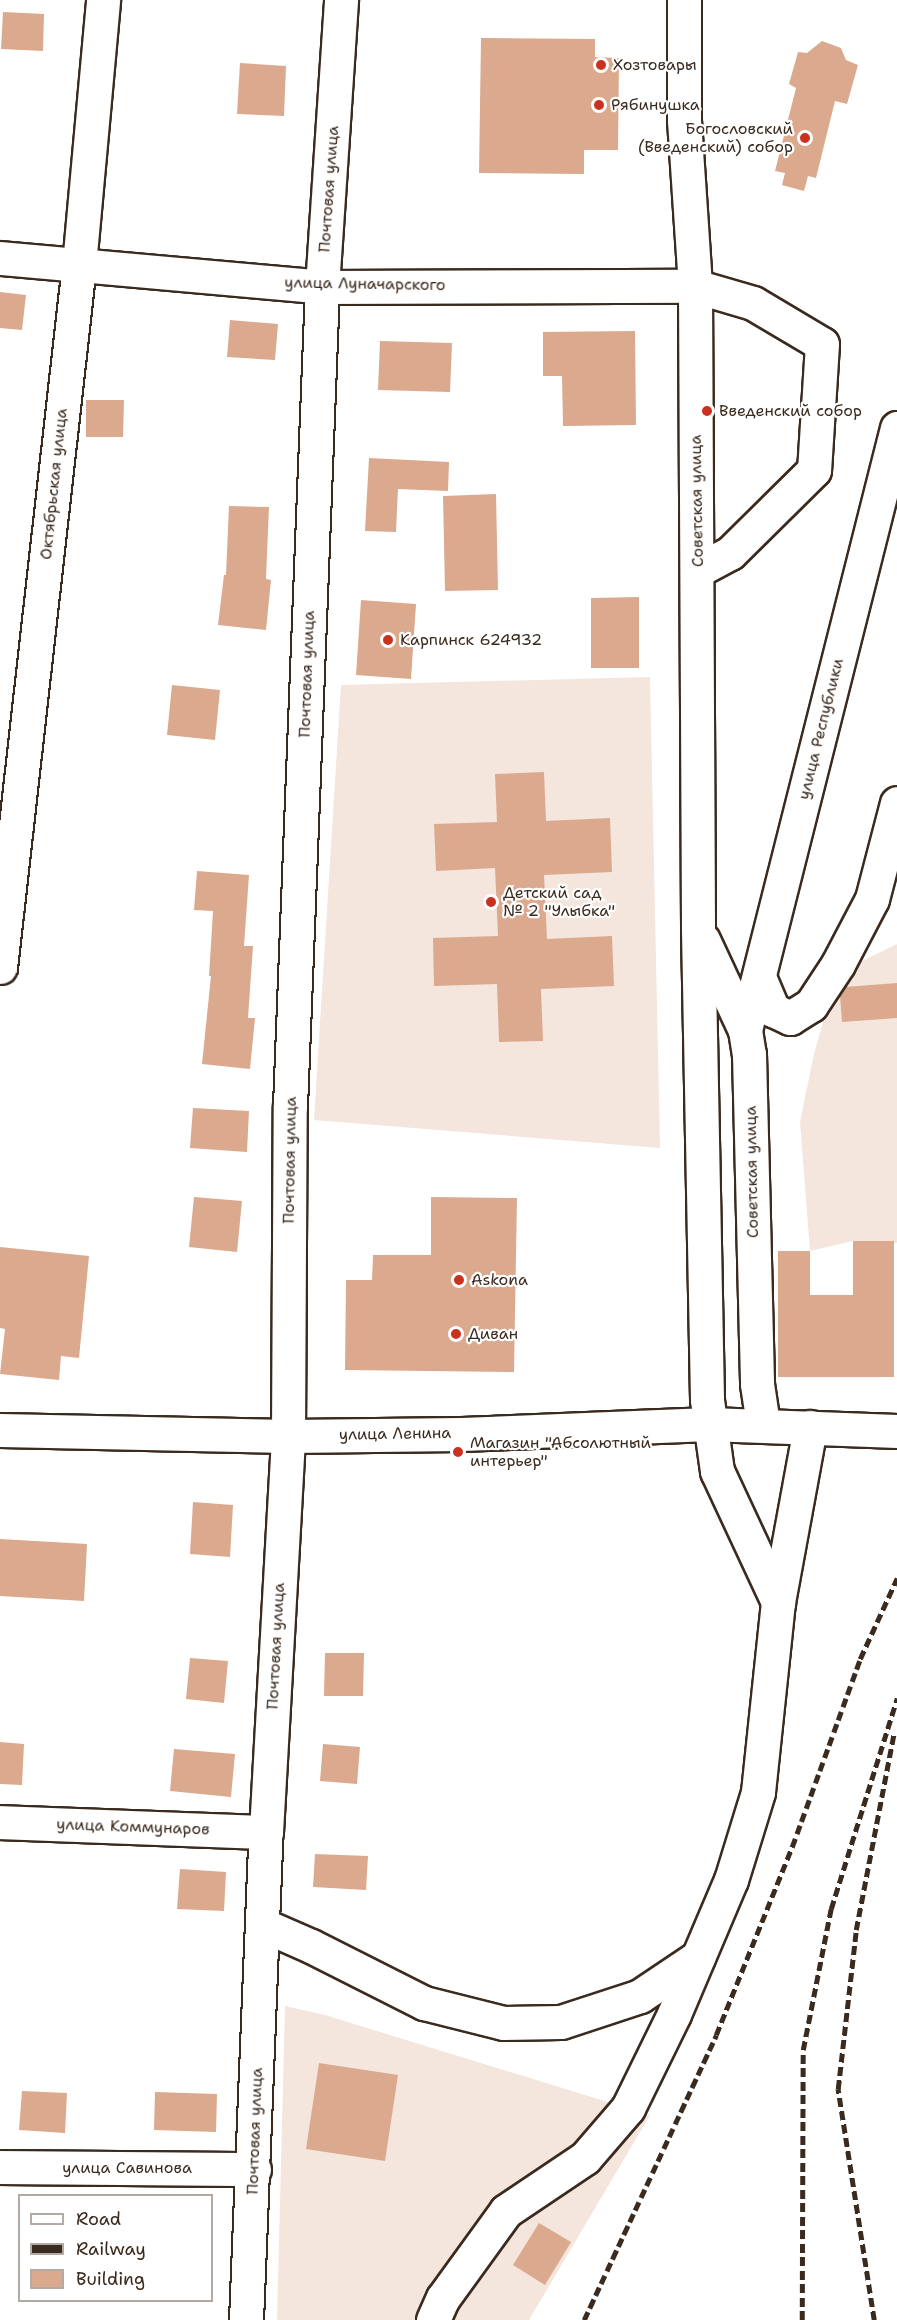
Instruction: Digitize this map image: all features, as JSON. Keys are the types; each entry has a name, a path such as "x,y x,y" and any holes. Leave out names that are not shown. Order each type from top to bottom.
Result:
{"street":[{"name":"Октябрьская улица","path":"0,967 78,265 103,0"},
{"name":"Почтовая улица","path":"246,2320 254,2169 266,1832 288,1436 290,1106 322,287 341,0"},
{"name":"Советская улица","path":"684,0 684,120 695,286 698,930 709,1424 717,1471 778,1602"},
{"name":"улица Луначарского","path":"0,258 322,287 695,286 753,303 822,344 814,470 730,553 698,570"},
{"name":"улица Республики","path":"745,1030 897,428"},
{"path":"759,977 773,1010 790,1018 811,1005 838,964 872,900 897,803"},
{"name":"Советская улица","path":"698,930 745,1030 749,1054 757,1384 763,1425"},
{"name":"улица Ленина","path":"0,1430 288,1436 461,1434 709,1424 897,1431"},
{"path":"433,2320 443,2298 506,2211 585,2158 628,2108 674,2014 731,1880 758,1792 778,1602 810,1427"},
{"name":"улица Коммунаров","path":"0,1822 266,1832"},
{"path":"262,1925 311,1946 424,2003 503,2023 561,2022 640,1996 698,1957"},
{"name":"улица Савинова","path":"0,2167 254,2169"}],"shaded area":[{"name":"Детский сад № 2 \"Улыбка\"","path":"650,677 660,1148 314,1120 341,685"},
{"path":"897,944 897,1243 853,1241 810,1251 800,1122 814,1054 835,980 864,960"},
{"path":"285,2006 325,2015 650,2115 529,2320 277,2320"}],"building":[{"path":"3,12 44,14 43,51 1,49"},
{"path":"481,38 595,39 595,57 619,58 618,150 584,150 584,174 479,173"},
{"name":"Богословский (Введенский) собор","path":"822,41 841,48 846,60 858,65 847,104 835,101 816,178 808,176 804,191 782,185 785,173 775,171 796,88 789,84 798,52 807,53"},
{"path":"240,63 286,66 284,116 237,114"},
{"path":"0,292 26,295 22,330 0,328"},
{"path":"230,320 278,324 275,360 227,357"},
{"path":"635,331 636,425 563,426 562,376 543,376 543,332"},
{"path":"380,341 452,343 450,392 378,390"},
{"path":"86,400 124,400 123,437 86,437"},
{"path":"369,458 449,462 448,491 398,489 396,532 365,531"},
{"path":"496,494 498,590 445,591 443,496"},
{"path":"229,506 269,507 266,579 271,580 266,630 218,625 224,575 226,575"},
{"path":"639,597 639,668 591,668 591,598"},
{"path":"361,600 416,604 411,679 356,675"},
{"path":"172,685 220,690 215,740 167,735"},
{"path":"544,772 546,821 610,818 612,872 544,875 547,939 612,936 614,986 541,989 543,1041 499,1042 497,984 434,986 433,938 498,936 495,868 436,871 434,824 497,822 495,774"},
{"path":"197,871 249,875 244,946 253,946 248,1018 255,1018 250,1069 202,1064 211,976 209,976 213,911 194,910"},
{"path":"897,983 897,1018 842,1022 840,995 845,987"},
{"path":"193,1108 249,1111 247,1152 190,1148"},
{"path":"194,1197 242,1201 237,1252 189,1247"},
{"path":"431,1197 517,1198 514,1372 345,1370 346,1280 372,1280 373,1255 431,1255"},
{"path":"853,1241 894,1241 894,1377 778,1377 778,1251 810,1251 810,1295 853,1295"},
{"path":"0,1247 89,1256 79,1358 61,1356 59,1380 0,1374 5,1329 0,1328"},
{"path":"193,1502 233,1505 230,1557 190,1554"},
{"path":"0,1539 87,1544 84,1601 0,1596"},
{"path":"325,1653 364,1653 363,1696 324,1696"},
{"path":"190,1658 228,1661 224,1703 186,1699"},
{"path":"0,1742 24,1744 22,1785 0,1784"},
{"path":"323,1744 360,1747 357,1784 320,1781"},
{"path":"174,1749 235,1754 231,1797 170,1791"},
{"path":"315,1854 368,1856 366,1890 313,1887"},
{"path":"180,1869 226,1872 224,1911 177,1909"},
{"path":"319,2063 398,2075 385,2161 306,2149"},
{"path":"22,2091 67,2093 65,2133 19,2130"},
{"path":"155,2092 217,2094 216,2132 154,2130"},
{"path":"539,2223 571,2242 545,2285 513,2265"}],"railway":[{"path":"584,2320 716,2035 792,1847 860,1659 897,1578"},
{"path":"802,2320 803,2050 831,1909 897,1698"},
{"path":"874,2320 838,2089 856,1930 894,1733"}],"place":[{"name":"Хозтовары","path":"601,65"},
{"name":"Рябинушка","path":"599,105"},
{"name":"Богословский (Введенский) собор","path":"805,138"},
{"name":"Введенский собор","path":"707,411"},
{"name":"Карпинск 624932","path":"388,640"},
{"name":"Детский сад № 2 \"Улыбка\"","path":"491,902"},
{"name":"Askona","path":"459,1280"},
{"name":"Диван","path":"456,1334"},
{"name":"Магазин \"Абсолютный интерьер\"","path":"458,1452"}]}
